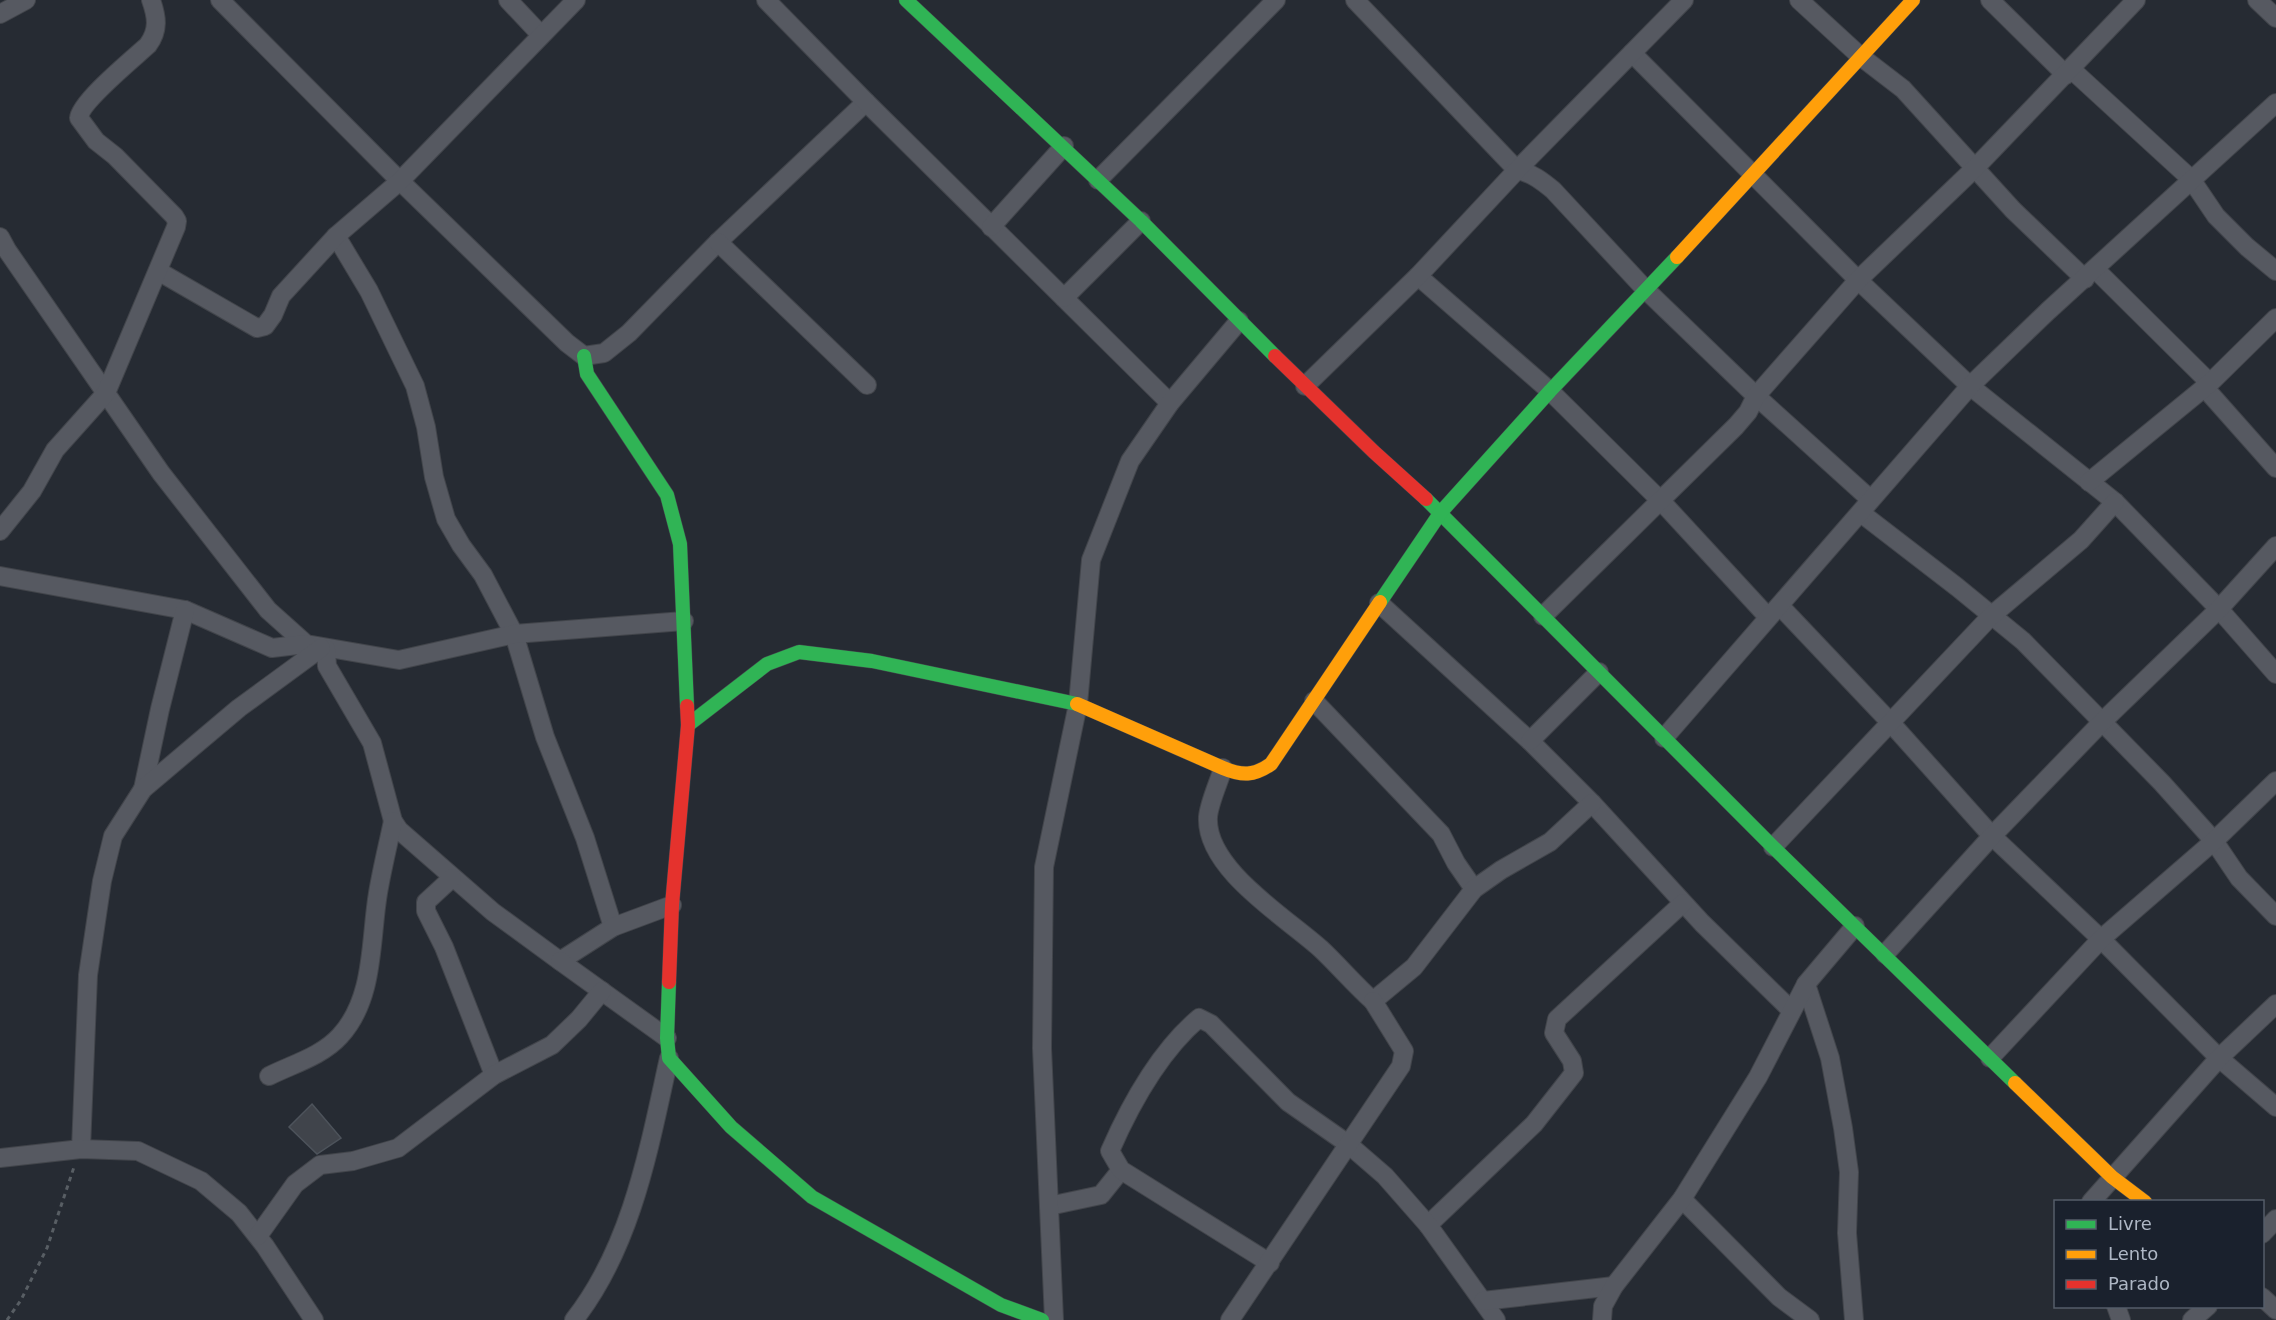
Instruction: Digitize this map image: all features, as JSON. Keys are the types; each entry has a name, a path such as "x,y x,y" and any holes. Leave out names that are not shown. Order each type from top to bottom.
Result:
{"street":[{"path":"0,14 26,0"},
{"path":"0,531 32,491 55,450 106,393 177,221 115,156 96,141 79,118 79,111 155,36 156,17 152,0"},
{"path":"220,0 400,181 567,343 584,356 587,374 667,495 680,544 688,725 672,905 667,1038 669,1058 642,1176 614,1255 586,1305 574,1320"},
{"path":"508,0 541,35"},
{"path":"158,271 257,328 265,326 281,296 336,236 400,181 576,0"},
{"path":"766,0 990,227 1170,403"},
{"path":"906,0 1064,146 1374,452 1442,512 1773,847 2112,1178 2142,1200"},
{"path":"1098,180 1275,0"},
{"path":"1355,0 1517,170 1536,177 1554,190 1646,290 1866,506 1957,587 2023,641 2162,783 2214,841 2239,878 2276,916"},
{"path":"1305,386 1418,276 1517,170 1684,0"},
{"path":"1799,0 1860,56 1903,89 2013,210 2090,274 2207,385 2276,468"},
{"path":"688,725 767,664 799,652 873,661 1078,704 1240,775 1257,775 1271,764 1442,512 1550,391 1753,176 1913,0"},
{"path":"1990,0 2190,179 2216,216 2247,247 2276,271"},
{"path":"1544,616 1736,426 1748,412 1756,396 1858,280 1975,168 2136,0"},
{"path":"2257,0 2276,18"},
{"path":"1632,53 1858,280 1970,386 2115,502 2219,609 2276,674"},
{"path":"584,356 604,353 629,333 718,242 866,102"},
{"path":"1664,738 1970,386 2190,179 2276,103"},
{"path":"990,227 1064,146"},
{"path":"1064,298 1141,221"},
{"path":"336,236 369,291 415,386 426,427 434,477 446,519 460,545 483,575 514,634 545,737 585,838 612,927"},
{"path":"718,242 867,385"},
{"path":"2,251 106,393 161,473 268,610 318,647 372,743 393,821 399,830 493,912 667,1038"},
{"path":"1418,276 1550,391 1774,612 1890,722 1992,836 2101,939 2219,1058 2276,1107"},
{"path":"2089,482 2207,385 2276,318"},
{"path":"1054,1320 1042,1048 1044,867 1078,704 1091,560 1130,461 1170,403 1239,321"},
{"path":"1773,847 1991,616 2081,540 2115,502"},
{"path":"1885,954 1992,836 2103,721 2219,609 2276,546"},
{"path":"0,576 185,610 272,648 318,647 399,660 514,634 684,621"},
{"path":"1380,603 1530,741 1592,804 1683,903 1791,1010"},
{"path":"143,789 185,610"},
{"path":"81,1149 88,975 102,881 113,836 143,789 239,708 318,647"},
{"path":"1530,741 1599,672"},
{"path":"1314,700 1441,834 1455,863 1474,889"},
{"path":"1223,768 1208,817 1214,845 1226,865 1255,894 1321,949 1373,1001 1404,1051 1401,1066 1230,1320"},
{"path":"1990,1058 2101,939 2214,841 2276,781"},
{"path":"1373,1001 1414,967 1474,889 1485,880 1550,842 1592,804"},
{"path":"269,1076 319,1053 340,1037 357,1012 370,963 378,894 393,821"},
{"path":"452,878 424,906 444,947 494,1075"},
{"path":"1428,1224 1534,1124 1574,1073 1572,1061 1554,1033 1557,1019 1683,903"},
{"path":"560,961 612,927 672,905"},
{"path":"1602,1320 1602,1306 1614,1286 1682,1199 1758,1077 1806,984 1855,926"},
{"path":"1806,984 1830,1058 1844,1128 1849,1172 1847,1233 1854,1320"},
{"path":"258,1236 295,1184 320,1165 353,1161 398,1148 494,1075 552,1045 602,991"},
{"path":"2093,1200 2219,1058 2276,1004"},
{"path":"1270,1263 1121,1170 1110,1151 1153,1071 1179,1035 1199,1018 1211,1024 1288,1102 1348,1144 1385,1176 1428,1224 1496,1320"},
{"path":"669,1058 730,1127 812,1197 1001,1305 1026,1318 1042,1320"},
{"path":"0,1158 81,1149 138,1151 201,1181 239,1213 258,1236 314,1320"},
{"path":"1049,1206 1101,1195 1121,1170"},
{"path":"1682,1199 1779,1297 1810,1320"},
{"path":"2264,1232 2276,1220"},
{"path":"1483,1301 1614,1286"},
{"path":"2264,1299 2276,1310"},
{"path":"2192,1320 2206,1308"}],"path":[{"path":"7,1320 21,1300 48,1248 68,1181 81,1149"}],"building":[{"path":"312,1104 341,1138 317,1154 289,1127"}],"traffic: fast":[{"path":"906,0 1141,221 1275,356"},
{"path":"1380,602 1441,512 1550,391 1677,257"},
{"path":"584,356 587,374 667,495 680,544 687,706"},
{"path":"1426,499 1773,847 2015,1083"},
{"path":"688,725 767,664 799,652 872,661 1077,704"},
{"path":"669,982 667,1038 669,1058 731,1127 812,1197 1001,1305 1042,1320"}],"traffic: slow":[{"path":"1677,257 1913,0"},
{"path":"1077,704 1230,771 1248,774 1259,771 1271,764 1380,602"},
{"path":"2015,1083 2112,1177 2142,1200"}],"traffic: jam":[{"path":"1275,356 1426,499"},
{"path":"669,982 672,905 688,725 687,706"}]}
